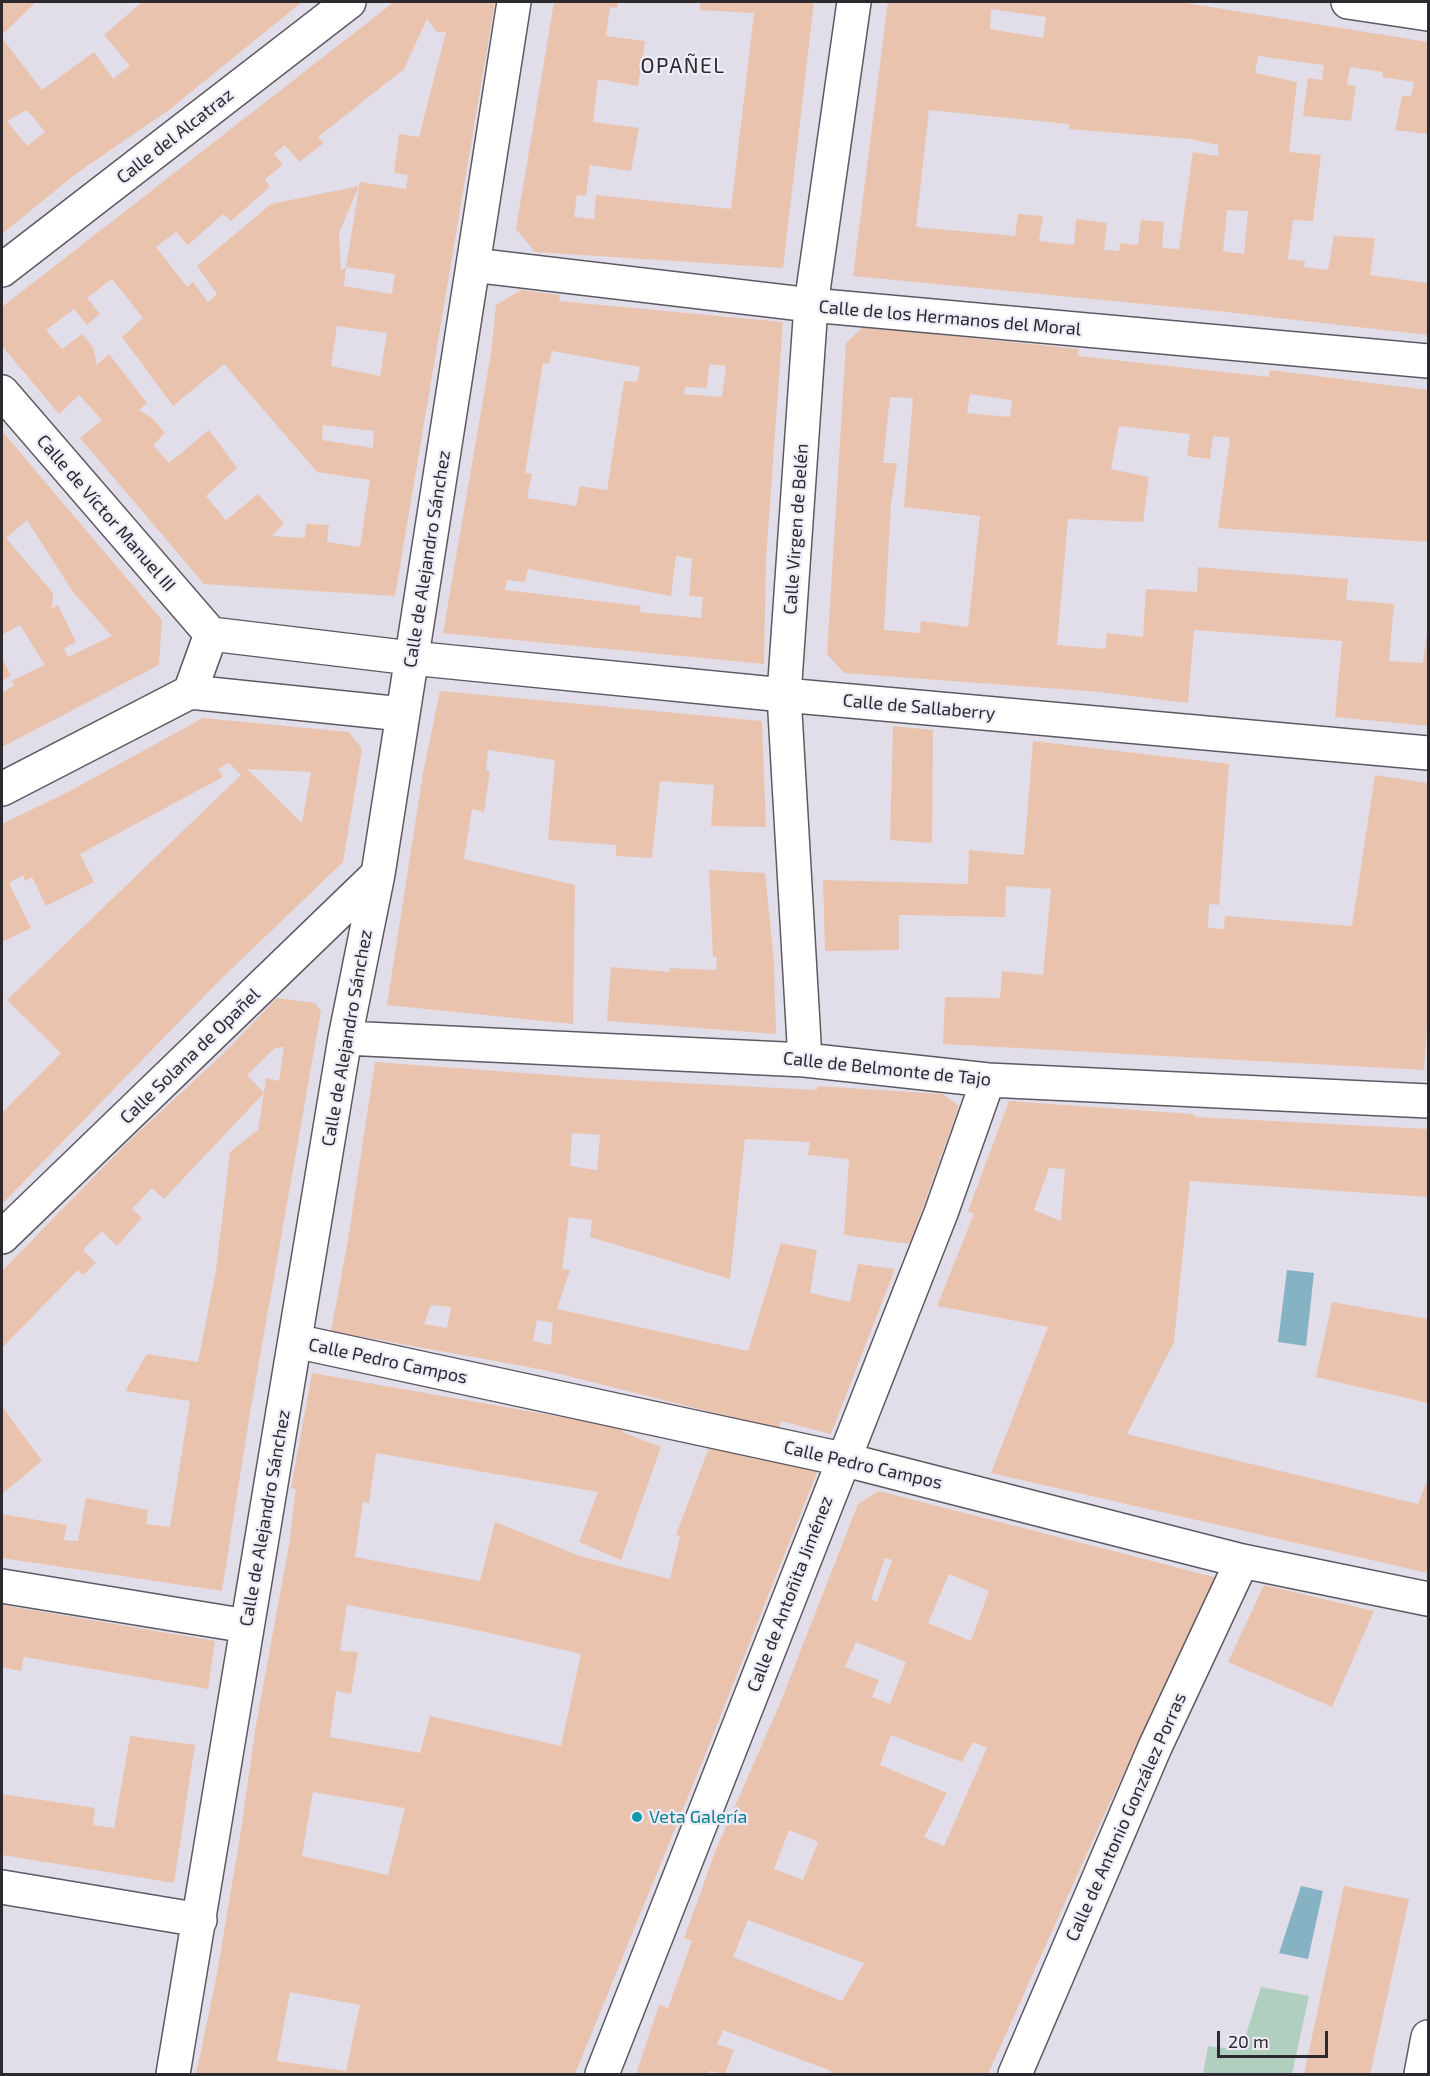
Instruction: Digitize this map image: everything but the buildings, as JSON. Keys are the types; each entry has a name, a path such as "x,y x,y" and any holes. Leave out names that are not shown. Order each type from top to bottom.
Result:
{"street":[{"name":"Calle del Alcatraz","path":"2,270 349,2"},
{"name":"Calle de Alejandro Sánchez","path":"173,2074 345,1038 378,874 514,2"},
{"name":"Calle Virgen de Belén","path":"805,1060 784,695 811,305 854,2"},
{"path":"1348,2 1428,14"},
{"name":"Calle de los Hermanos del Moral","path":"473,265 811,305 1428,361"},
{"name":"Calle de Víctor Manuel III","path":"2,392 211,634"},
{"path":"190,692 211,634 411,658"},
{"name":"Calle de Sallaberry","path":"411,658 784,695 1428,753"},
{"path":"2,789 190,692 402,714"},
{"name":"Calle Solana de Opañel","path":"2,1237 378,874"},
{"name":"Calle de Belmonte de Tajo","path":"345,1038 805,1060 988,1080 1428,1101"},
{"name":"Calle de Antoñita Jiménez","path":"602,2074 842,1459 941,1213 988,1080"},
{"name":"Calle Pedro Campos","path":"295,1341 842,1459 1242,1561 1428,1599"},
{"name":"Calle de Antonio González Porras","path":"1014,2074 1155,1747 1242,1561"},
{"path":"2,1586 247,1626"},
{"path":"2,1887 200,1920"},
{"path":"1421,2074 1428,2037"}],"green space":[{"path":"1261,1987 1309,1996 1292,2074 1203,2074 1208,2046 1241,2050"}],"water":[{"path":"1287,1270 1314,1273 1306,1346 1278,1342"},
{"path":"1301,1886 1323,1891 1308,1959 1279,1953"}],"place":[{"name":"Veta Galería","path":"637,1817"}],"district":[{"name":"OPAÑEL","path":"683,66"}]}
